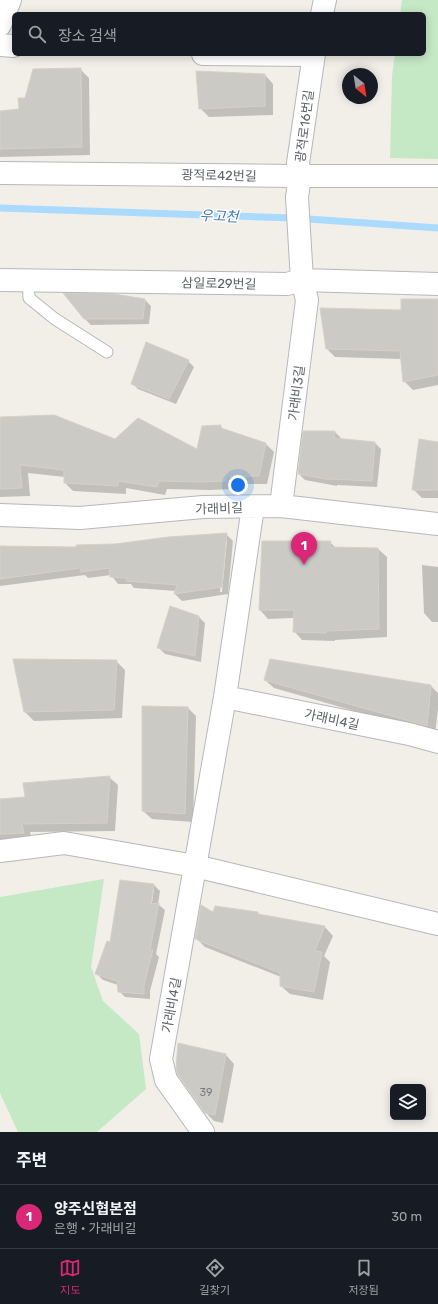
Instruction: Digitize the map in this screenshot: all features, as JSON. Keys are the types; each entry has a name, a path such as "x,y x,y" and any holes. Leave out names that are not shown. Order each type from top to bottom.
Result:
{"street":[{"path":"0,25 10,0"},
{"path":"322,12 325,0"},
{"path":"0,45 12,46"},
{"name":"광적로16번길","path":"302,280 298,163 314,56"},
{"name":"광적로42번길","path":"0,173 298,186 438,176"},
{"name":"삼일로29번길","path":"0,280 288,284 302,280 438,284"},
{"name":"가래비3길","path":"281,506 307,300 302,280"},
{"name":"가래비길","path":"0,515 80,518 203,508 281,506 438,524"},
{"name":"가래비4길","path":"203,1132 166,1080 161,1059 225,697 253,507"},
{"name":"가래비4길","path":"225,697 409,734 438,742"},
{"path":"0,851 64,843 195,866 438,924"}],"lane":[{"path":"28,281 29,298 55,320 107,352"}],"green space":[{"path":"402,0 438,0 438,159 390,158 392,76 395,56 426,56 426,12 400,12"},
{"path":"104,879 91,967 103,1001 139,1034 146,1089 97,1132 18,1132 0,1093 0,897"}],"building":[{"path":"81,68 82,147 0,149 0,111 19,109 18,98 25,98 33,69"},
{"path":"196,71 265,74 265,106 199,109"},
{"path":"63,293 114,294 145,299 143,319 84,319"},
{"path":"401,299 438,299 438,375 403,382 400,351 326,349 320,308 401,310"},
{"path":"146,342 189,360 169,399 131,384"},
{"path":"54,415 115,439 138,418 197,449 202,426 221,425 221,428 266,443 259,476 227,476 226,481 159,481 157,487 118,481 118,486 64,483 64,470 20,465 22,488 0,489 0,417"},
{"path":"303,431 335,431 334,438 375,442 372,481 331,480 298,474"},
{"path":"419,439 438,442 438,490 412,490"},
{"path":"227,533 222,587 174,594 177,585 126,581 126,578 110,577 109,568 81,572 80,568 0,579 0,546 76,547 76,545 115,544 168,537"},
{"path":"262,541 331,541 330,547 378,548 379,629 327,631 326,633 293,632 294,610 259,610"},
{"path":"170,606 199,616 195,656 157,648"},
{"path":"13,659 117,660 114,710 24,712"},
{"path":"270,659 431,685 427,726 264,680"},
{"path":"142,706 188,707 185,814 142,811"},
{"path":"110,776 107,823 22,824 24,833 0,834 0,799 25,797 23,783"},
{"path":"120,880 154,884 151,904 159,903 150,950 153,950 144,985 144,994 118,992 117,981 95,974 107,941 110,942"},
{"path":"201,905 213,912 215,906 258,912 258,914 325,926 315,951 322,952 314,992 280,986 280,973 195,939"},
{"path":"178,1043 226,1054 215,1115 205,1113 178,1075 176,1069"}],"waterway":[{"name":"우고천","path":"0,208 294,218 438,228"}],"place":[{"name":"양주신협본점","path":"304,565"}]}
